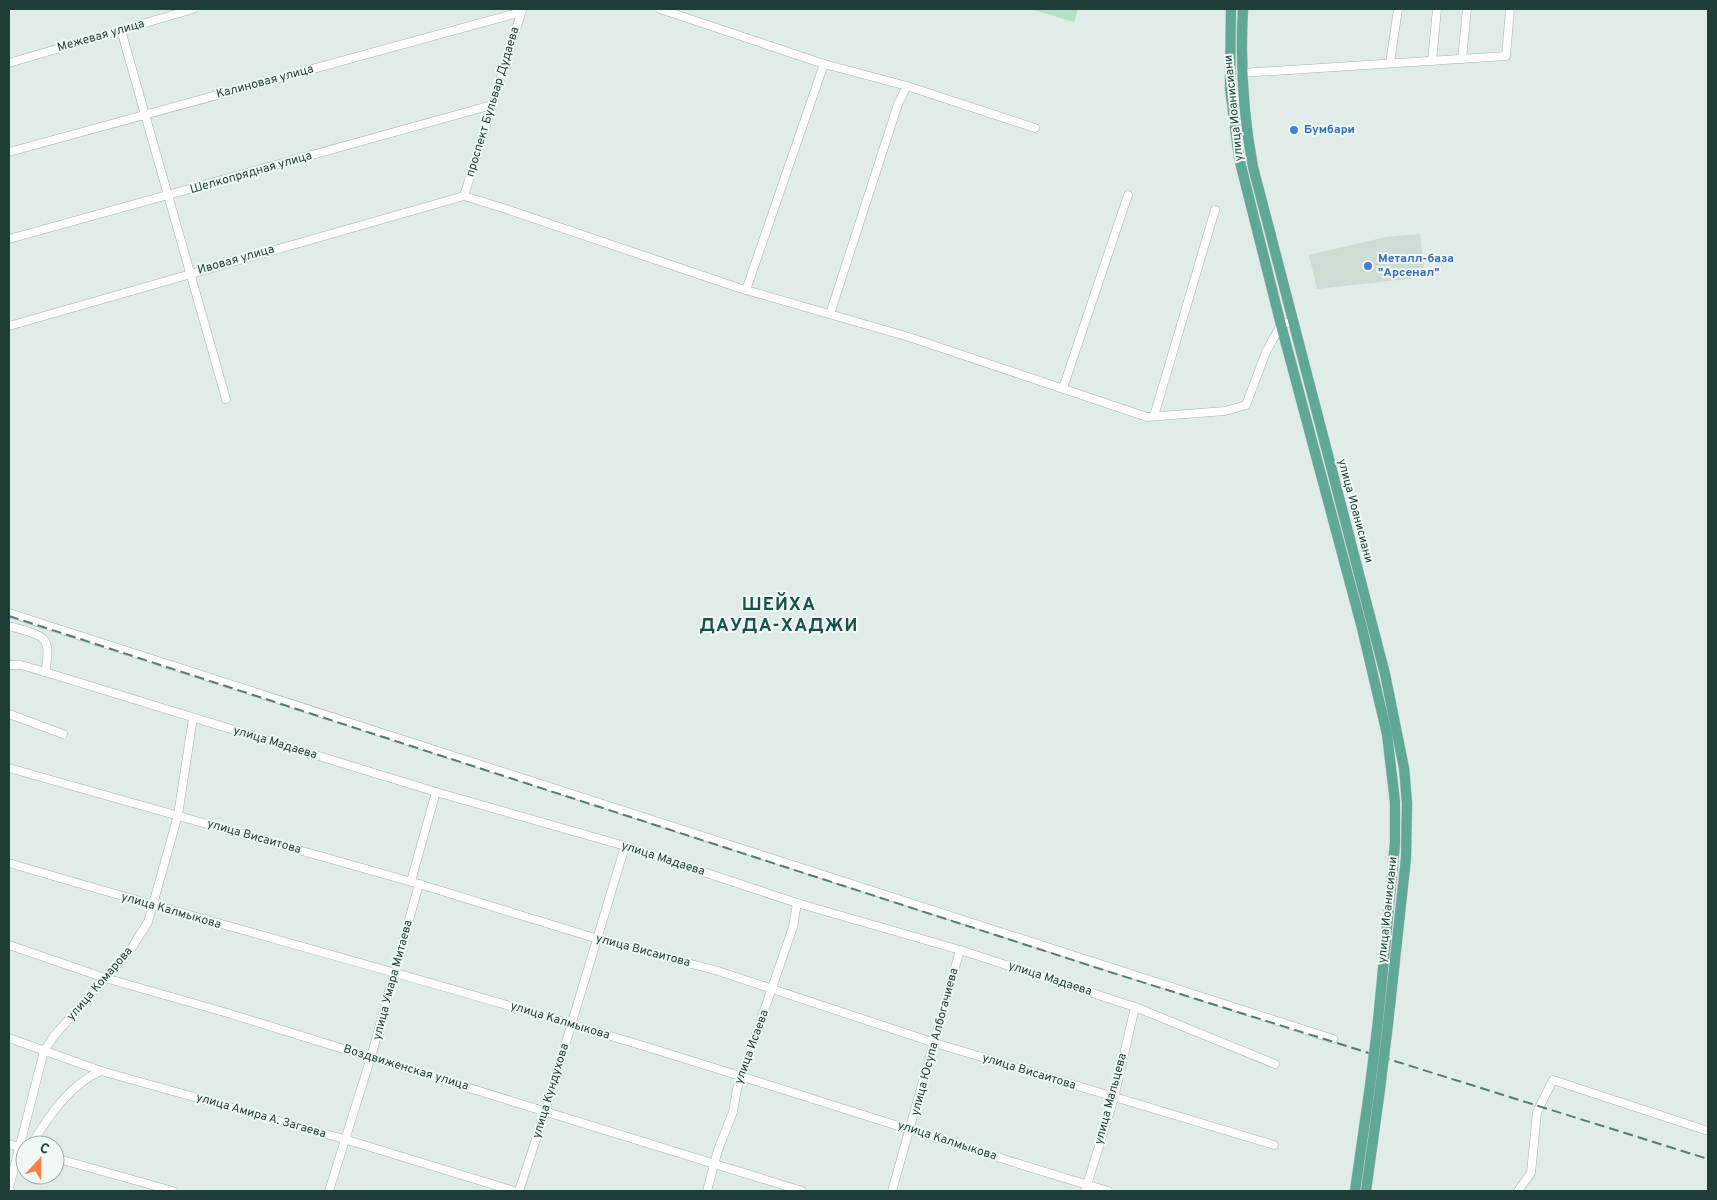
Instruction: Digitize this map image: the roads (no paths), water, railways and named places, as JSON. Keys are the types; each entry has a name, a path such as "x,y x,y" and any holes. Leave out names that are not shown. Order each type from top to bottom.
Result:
{"main road":[{"path":"1231,9 1230,88 1238,150 1281,325 1362,628 1388,742 1395,802 1395,844 1382,1023 1366,1191"},
{"name":"улица Иоанисиани","path":"1243,9 1241,73 1253,167 1385,674 1404,768 1407,802 1406,858 1382,1023"},
{"path":"1355,1191 1375,1088"}],"street":[{"name":"Межевая улица","path":"9,63 193,9"},
{"path":"660,9 824,64 907,86 1035,128"},
{"path":"1390,63 1398,9"},
{"path":"1432,60 1437,9"},
{"path":"1462,58 1467,9"},
{"path":"1241,73 1506,56 1510,9"},
{"name":"проспект Бульвар Дудаева","path":"464,196 522,10"},
{"name":"Калиновая улица","path":"9,152 522,10"},
{"path":"121,30 226,399"},
{"path":"746,290 824,64"},
{"path":"830,314 898,104 907,86"},
{"name":"Шелкопрядная улица","path":"9,240 492,105"},
{"path":"1063,388 1128,195"},
{"path":"464,196 746,290 909,337 1147,417 1225,411 1246,405 1266,352 1281,325 1292,321"},
{"name":"Ивовая улица","path":"9,326 464,196"},
{"path":"1154,416 1215,210"},
{"path":"9,613 1333,1039"},
{"path":"9,626 41,637 48,644 49,652 45,672"},
{"name":"улица Мадаева","path":"9,665 21,665 45,672 436,792 625,846 797,903 960,950 1135,1007 1275,1064"},
{"path":"9,714 63,734"},
{"name":"улица Комарова","path":"26,1135 44,1051 54,1036 131,949 148,922 178,815 193,718"},
{"name":"улица Висаитова","path":"9,768 411,881 598,939 718,971 935,1043 1274,1146"},
{"path":"411,881 436,792"},
{"name":"улица Кундухова","path":"519,1191 545,1112 625,846"},
{"name":"улица Калмыкова","path":"9,863 151,906 396,972 572,1024 742,1075 1086,1188 1108,1191"},
{"name":"улица Умара Митаева","path":"329,1191 344,1139 372,1057 419,884"},
{"name":"улица Исаева","path":"707,1191 718,1150 733,1112 736,1089 793,927 797,903"},
{"name":"Воздвиженская улица","path":"9,945 105,978 372,1057 802,1191"},
{"name":"улица Юсупа Албогачиева","path":"892,1191 911,1130 960,950"},
{"name":"улица Мальцева","path":"1086,1188 1114,1098 1135,1007"},
{"name":"улица Амира А. Загаева","path":"9,1038 101,1071 344,1139 514,1191"},
{"path":"37,1135 46,1119 84,1078 101,1071"},
{"path":"1518,1191 1531,1173 1537,1112 1553,1080 1708,1131"},
{"path":"65,1161 174,1191"},
{"name":"улица Комарова","path":"9,1188 15,1163"}],"railway":[{"path":"9,616 1113,973 1708,1159"}],"place":[{"name":"Бумбари","path":"1294,130"},
{"name":"Металл-база \"Арсенал\"","path":"1368,266"}],"district":[{"name":"ШЕЙХА ДАУДА-ХАДЖИ","path":"779,615"}]}
